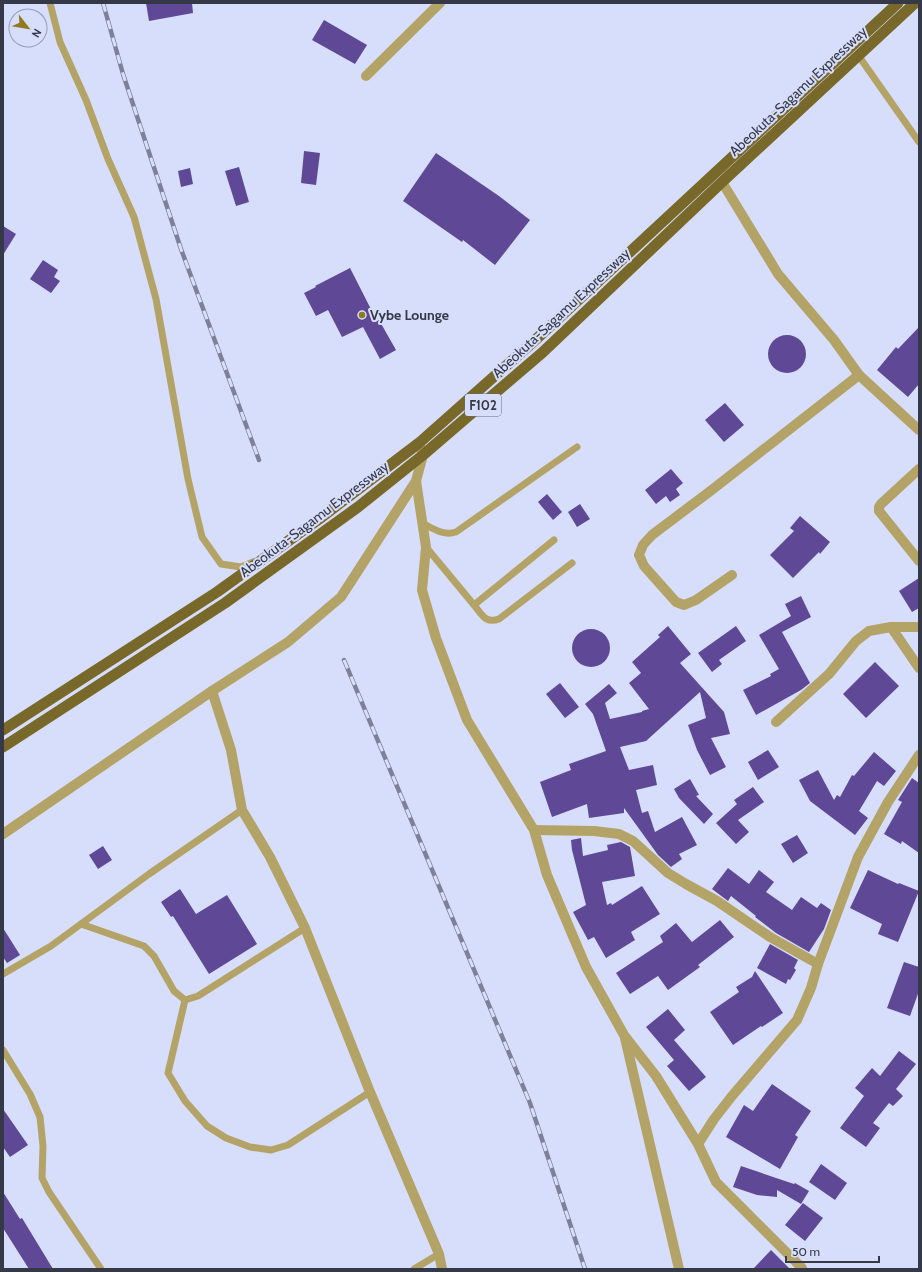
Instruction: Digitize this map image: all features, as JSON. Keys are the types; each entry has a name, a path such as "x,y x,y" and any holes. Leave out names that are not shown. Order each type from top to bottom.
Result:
{"highway":[{"name":"Abeokuta-Sagamu Expressway","path":"3,730 217,592 320,519 419,443 532,343 898,3"},
{"name":"Abeokuta-Sagamu Expressway","path":"3,747 225,603 358,507 423,455 543,352 722,182 915,3"}],"street":[{"path":"366,76 440,3"},
{"path":"722,182 778,274 834,340 859,375 918,428"},
{"path":"732,575 696,600 684,605 676,602 644,566 639,555 643,545 652,535 859,375"},
{"path":"3,834 212,691 288,642 341,597 416,481 423,455 419,443"},
{"path":"919,469 879,507 879,510 919,561"},
{"path":"416,481 426,546 422,590 436,638 467,720 534,830 547,875 586,968 624,1035 656,1076 698,1144 716,1182 802,1268"},
{"path":"776,722 829,674 856,641 869,631 890,627 919,627"},
{"path":"890,627 919,668"},
{"path":"212,691 231,750 242,810 270,857 305,928 370,1092 439,1254 442,1269"},
{"path":"698,1144 714,1119 732,1096 797,1020 811,988 818,964 858,857 888,802 919,755"},
{"path":"534,830 594,832 619,834 626,837 633,841 668,873 717,901 770,937 818,964"},
{"path":"624,1035 678,1269"}],"lane":[{"path":"50,3 60,42 86,100 108,159 134,217 156,300 188,479 202,537 221,564 242,567 270,554"},
{"path":"858,55 919,142"},
{"path":"422,523 441,533 448,534 456,532 578,447"},
{"path":"474,605 554,540"},
{"path":"426,546 486,619 492,621 500,619 572,563"},
{"path":"3,974 51,946 149,874 242,810"},
{"path":"81,924 144,946 154,956 174,991 185,1000"},
{"path":"185,1000 198,996 305,928"},
{"path":"185,1000 168,1073 185,1101 207,1126 226,1138 250,1147 271,1150 288,1145 370,1092"},
{"path":"3,1050 30,1094 40,1117 43,1146 42,1178 49,1192 101,1269"},
{"path":"414,1269 439,1254"}],"building":[{"path":"146,3 192,3 193,13 149,21"},
{"path":"324,20 367,45 355,64 312,40"},
{"path":"304,151 320,153 316,185 301,183"},
{"path":"436,153 499,196 530,220 495,265 463,240 462,242 403,201"},
{"path":"239,167 249,202 236,206 225,171"},
{"path":"190,168 193,184 181,187 178,171"},
{"path":"3,226 16,234 3,255"},
{"path":"43,260 58,270 54,277 60,281 51,293 30,279"},
{"path":"350,268 377,321 379,320 396,350 380,359 363,327 342,337 328,310 316,316 304,293"},
{"path":"919,327 919,384 908,397 877,370 896,347 898,349"},
{"path":"783,335 791,335 798,338 803,343 806,354 803,365 798,370 791,373 783,373 776,370 771,365 768,358 768,350 771,343 776,338"},
{"path":"725,403 744,425 724,442 705,420"},
{"path":"671,469 683,483 676,489 680,495 670,502 666,496 656,504 645,490"},
{"path":"547,494 562,512 553,520 538,502"},
{"path":"580,504 590,519 577,527 568,512"},
{"path":"800,516 830,542 820,554 819,552 793,578 770,555 794,531 790,528"},
{"path":"919,578 919,608 912,612 899,591"},
{"path":"801,596 811,617 782,632 810,683 801,690 756,715 743,690 771,676 770,674 779,669 759,635 791,616 785,604"},
{"path":"668,626 691,654 680,663 724,712 730,734 711,738 726,767 710,775 697,750 688,725 706,718 700,692 646,741 620,747 629,770 653,765 657,785 636,790 642,813 648,811 655,832 682,817 697,845 679,854 682,859 671,867 658,855 624,808 624,813 589,818 587,804 552,817 540,782 571,770 569,764 606,751 593,714 585,704 609,684 617,693 605,703 610,719 649,709 629,683 641,673 632,662 660,637 658,635"},
{"path":"736,626 746,641 719,660 722,664 712,672 698,653"},
{"path":"587,629 595,629 602,632 607,637 610,648 607,659 602,664 595,667 587,667 580,664 575,659 572,652 572,644 575,637 580,632"},
{"path":"875,662 899,686 866,718 843,694"},
{"path":"560,683 579,707 565,718 546,694"},
{"path":"768,750 779,767 758,780 748,762"},
{"path":"874,752 896,771 884,786 877,781 859,811 868,818 855,835 810,801 799,780 818,770 834,800 837,795 840,797 852,775 854,776"},
{"path":"912,778 919,783 919,853 902,841 901,844 884,834 902,802 898,800"},
{"path":"690,779 699,795 696,796 713,814 704,824 679,798 674,789"},
{"path":"753,787 764,802 738,820 749,832 736,844 716,823 737,804 734,800"},
{"path":"797,835 808,853 793,863 781,844"},
{"path":"581,838 583,856 608,850 607,845 621,842 630,847 635,876 602,882 607,905 611,903 612,905 642,886 660,914 631,932 635,940 606,958 594,937 588,940 573,912 586,905 572,850 571,840"},
{"path":"103,846 112,860 98,869 89,855"},
{"path":"728,868 749,884 759,870 774,882 766,892 792,910 801,897 817,908 821,903 831,910 824,929 809,952 776,933 731,896 728,901 712,889"},
{"path":"868,870 898,884 899,883 919,891 898,942 878,934 882,924 850,908"},
{"path":"180,889 196,914 227,895 257,944 209,974 173,916 171,917 161,902"},
{"path":"720,920 734,937 698,965 700,967 668,990 658,976 630,994 616,973 663,942 660,936 676,923 692,942"},
{"path":"3,928 20,955 7,963 3,957"},
{"path":"770,944 798,960 794,968 796,970 790,980 788,979 786,984 757,968"},
{"path":"904,962 919,967 919,991 910,1016 887,1008"},
{"path":"755,971 783,1013 733,1045 710,1012 739,992 736,987 752,977"},
{"path":"668,1009 685,1030 674,1040 706,1077 689,1091 667,1066 674,1060 646,1027"},
{"path":"899,1051 916,1064 896,1089 903,1096 893,1106 889,1103 873,1123 880,1128 866,1147 840,1128 864,1096 855,1088 872,1068 880,1076"},
{"path":"772,1084 811,1111 795,1135 798,1137 780,1169 726,1137 744,1105 753,1111"},
{"path":"3,1109 28,1145 10,1157 3,1147"},
{"path":"821,1164 847,1183 835,1200 809,1182"},
{"path":"741,1166 794,1184 795,1183 809,1191 801,1204 777,1190 777,1197 757,1195 733,1187"},
{"path":"3,1192 20,1219 22,1218 53,1269 29,1269 3,1228"},
{"path":"803,1203 823,1218 805,1241 785,1225"},
{"path":"771,1250 790,1269 753,1269"}],"railway":[{"path":"103,3 123,74 181,249 259,460"},
{"path":"344,660 530,1103 585,1269"}],"place":[{"name":"Vybe Lounge","path":"362,315"}]}
